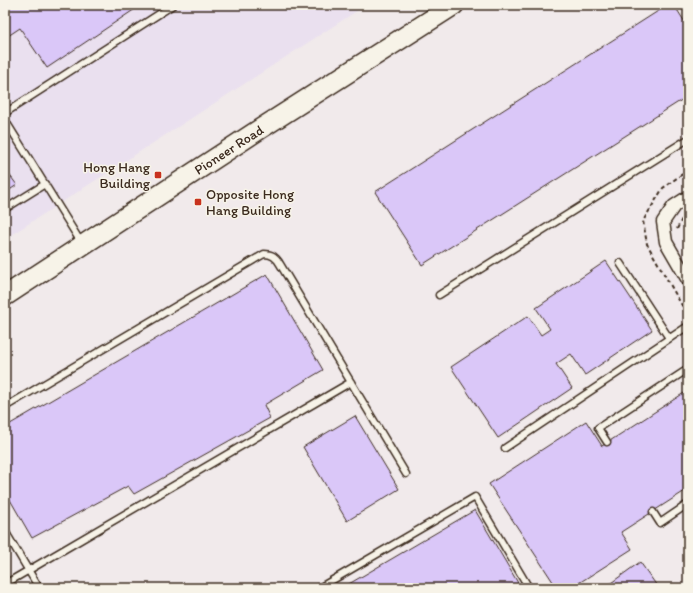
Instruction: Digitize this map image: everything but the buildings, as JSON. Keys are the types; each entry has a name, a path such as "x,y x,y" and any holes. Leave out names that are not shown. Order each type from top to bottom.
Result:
{"main road":[{"name":"Pioneer Road","path":"5,296 260,129 454,5"}],"street":[{"path":"688,196 674,206 664,222 666,242 688,280"}],"lane":[{"path":"5,112 173,5"},
{"path":"5,120 83,245"},
{"path":"439,295 688,139"},
{"path":"5,209 45,184"},
{"path":"5,407 264,254 269,254 276,257 406,474"},
{"path":"620,263 669,338"},
{"path":"506,448 688,326"},
{"path":"607,442 598,428 688,369"},
{"path":"5,584 351,382"},
{"path":"319,588 475,497 529,588"},
{"path":"653,512 660,523 688,504"},
{"path":"5,531 39,588"}],"path":[{"path":"676,231 686,212 688,211"}],"shaded area":[{"path":"5,5 366,5 5,239"}],"place":[{"name":"Hong Hang Building","path":"158,175"},
{"name":"Opposite Hong Hang Building","path":"198,202"}]}
